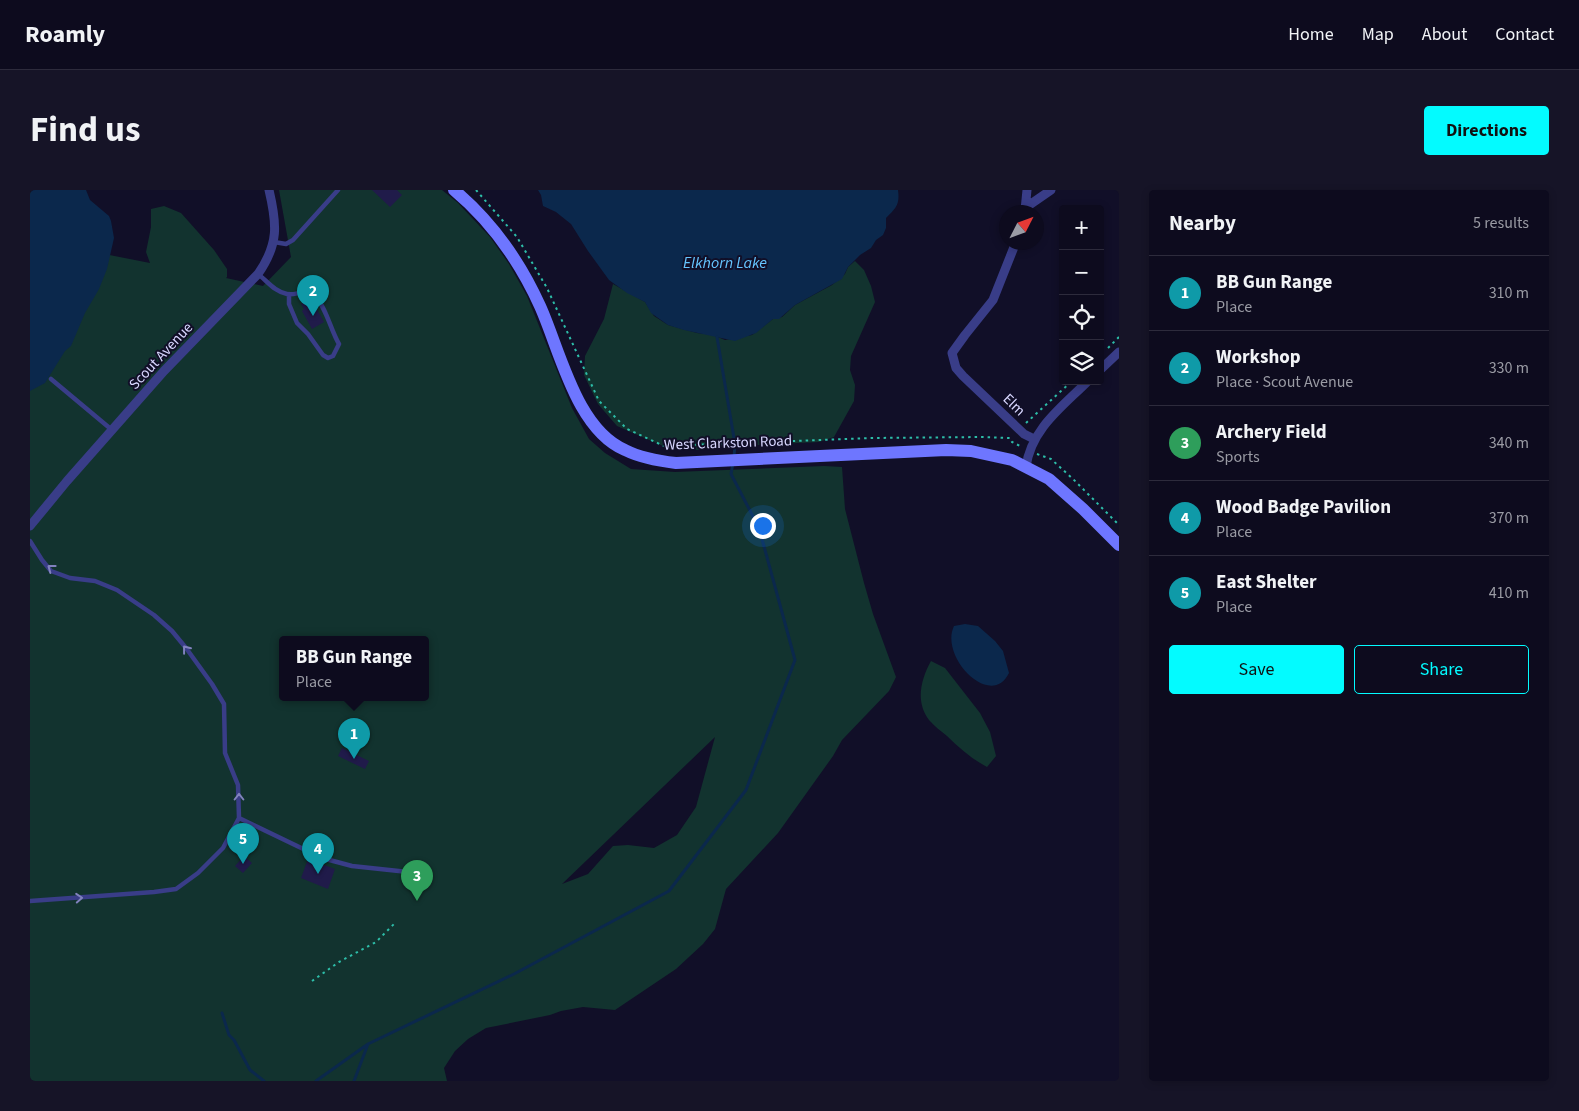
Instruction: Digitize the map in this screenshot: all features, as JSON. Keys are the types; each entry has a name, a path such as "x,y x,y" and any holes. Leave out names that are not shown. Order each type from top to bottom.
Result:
{"main road":[{"name":"West Clarkston Road","path":"454,190 496,233 518,262 540,305 575,394 594,426 610,441 624,450 656,461 676,463 946,450 976,452 1012,460 1049,480 1083,509 1119,545"}],"street":[{"name":"Scout Avenue","path":"30,526 164,371 258,274 268,260 276,230 268,190"},
{"path":"1025,205 1027,190"},
{"path":"1031,205 1051,190"},
{"name":"Elm","path":"1013,250 993,300 964,335 952,353 956,368 1018,429 1034,438"},
{"path":"1104,366 1119,352"},
{"path":"1026,467 1034,438 1046,422 1084,385"}],"lane":[{"path":"274,242 286,244 292,240 338,190"},
{"path":"258,274 277,290 289,294 309,292 317,298 339,344 333,356 328,358 323,355 308,334 297,323 289,304 289,294"},
{"path":"51,379 112,430"},
{"path":"30,541 51,571 70,578 95,580 117,590 154,615 172,630 186,648 224,704 225,753 238,785 239,818 223,848 198,873 176,889 30,901"},
{"path":"239,818 322,858 352,866 408,872"}],"path":[{"path":"546,288 599,401 628,429 664,446 871,438"},
{"path":"1106,350 1119,337"},
{"path":"1010,438 1068,385"},
{"path":"312,981 339,962 376,942 395,923"}],"green space":[{"path":"30,190 74,248 150,263 146,252 151,227 151,209 164,206 181,213 214,250 227,269 226,278 263,286 291,257 279,190 442,190 458,203 490,237 509,264 527,296 572,408 589,439 605,453 631,469 675,472 824,466 842,467 845,509 864,583 896,677 889,691 842,740 833,756 778,833 726,889 715,929 703,944 676,969 615,1010 583,1007 486,1028 468,1039 455,1051 444,1068 447,1081 30,1081","holes":["715,737 696,807 677,835 654,848 628,845 613,846 588,874 562,884"]},
{"path":"855,261 864,270 875,302 851,356 850,370 855,385 854,401 834,437 819,442 719,447 701,450 670,449 617,426 598,404 584,375 585,356 604,319 613,284 645,302 654,316 668,325 697,333 713,335 725,340 752,335 773,319 782,317 795,305 832,285 845,274 848,267"},
{"path":"931,661 945,668 980,713 990,732 996,756 987,767 961,749 929,720 925,713 922,706 921,691 924,675"}],"water":[{"path":"30,190 86,190 90,200 109,216 114,238 107,269 71,346 65,351 45,383 30,391"},
{"name":"Elkhorn Lake","path":"538,190 898,190 898,199 896,206 886,218 886,228 883,235 848,267 842,279 795,305 779,319 773,319 756,333 735,341 668,325 651,313 645,302 627,293 609,280 571,224 556,212 543,206"},
{"path":"965,624 978,626 1003,651 1009,673 1001,683 991,686 980,683 969,675 960,664 954,652 951,638 954,626"}],"building":[{"path":"372,190 397,190 402,195 390,207"},
{"path":"309,300 311,305 314,304 324,322 312,329 302,311 304,309 301,304"},
{"path":"342,748 369,761 365,769 338,756"},
{"path":"244,856 252,863 243,873 235,866"},
{"path":"308,859 335,869 328,889 301,878"}],"waterway":[{"path":"717,337 735,444 734,457"},
{"path":"316,1081 368,1044 514,974 669,891 746,790 795,660 759,528 731,474 733,463"},
{"path":"222,1013 229,1035 234,1040 250,1070 264,1081"},
{"path":"354,1081 368,1044"}],"place":[{"name":"Workshop","path":"313,316"},
{"name":"BB Gun Range","path":"354,759"},
{"name":"East Shelter","path":"243,864"},
{"name":"Wood Badge Pavilion","path":"318,874"},
{"name":"Archery Field","path":"417,901"}]}
